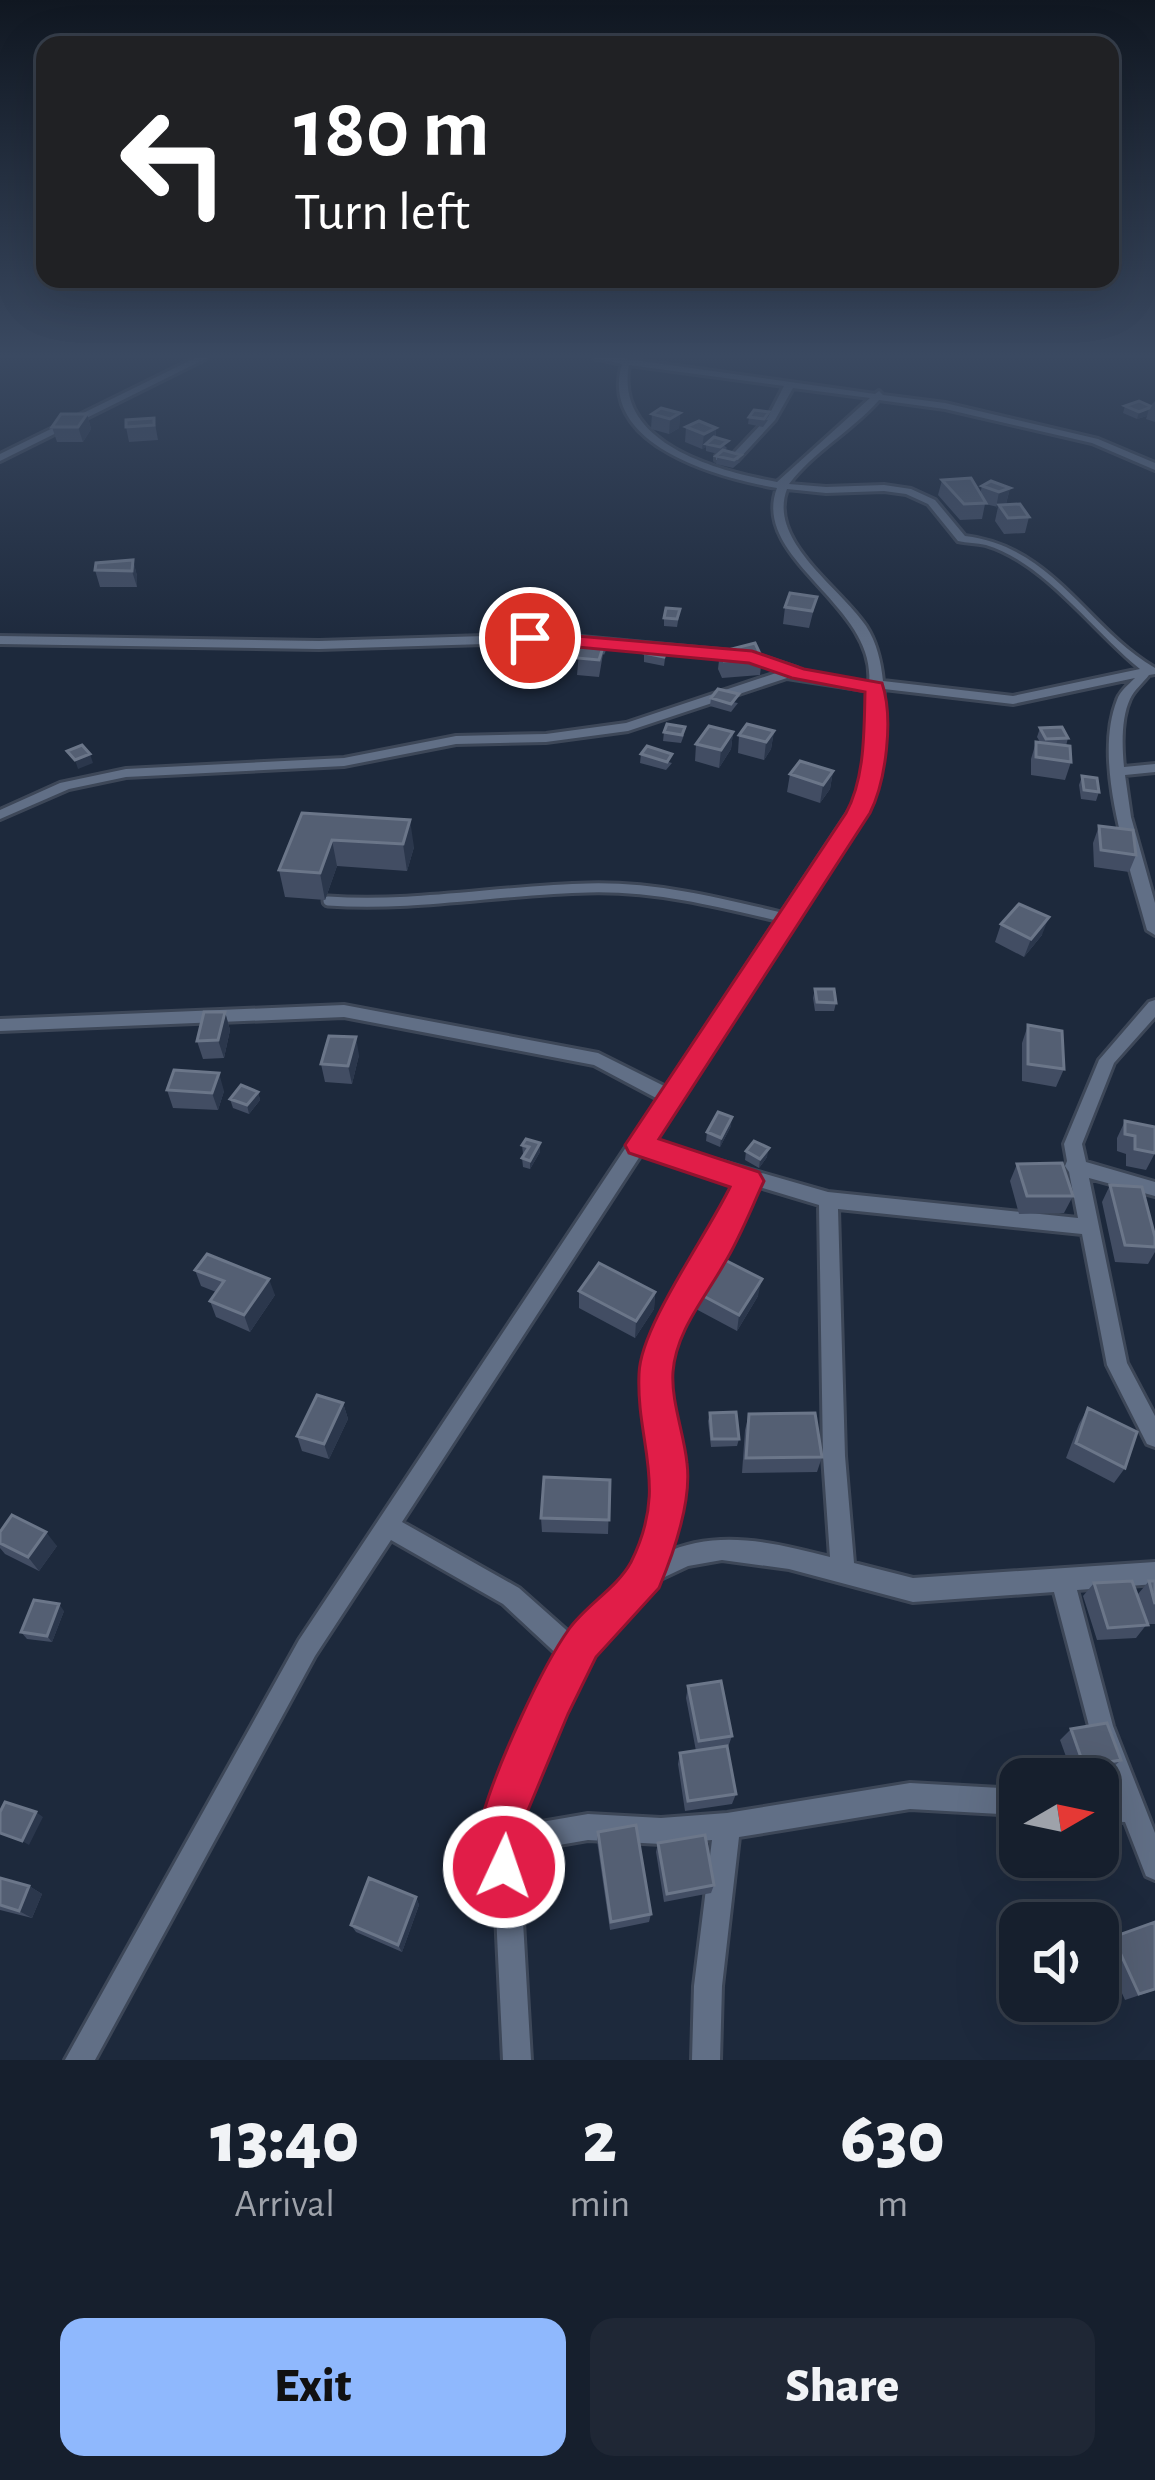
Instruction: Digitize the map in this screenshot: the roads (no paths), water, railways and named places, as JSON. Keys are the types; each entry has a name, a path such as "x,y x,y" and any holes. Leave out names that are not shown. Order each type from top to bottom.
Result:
{"street":[{"path":"681,454 781,487 895,490 924,496 962,539 988,538 1034,566 1149,671"},
{"path":"684,456 735,458 739,454"},
{"path":"79,2060 307,1648 868,794 876,664 863,630 837,593 792,552 782,525 781,487 816,454"},
{"path":"1125,454 1155,467"},
{"path":"0,640 319,645 549,638 752,657 800,674 1013,700 1149,671"},
{"path":"1149,671 1124,697 1118,772 1155,930"},
{"path":"0,815 65,786 126,773 344,762 456,740 546,738 628,728 758,681 800,674"},
{"path":"1118,772 1155,768"},
{"path":"1155,1006 1107,1060 1079,1120 1074,1166 1117,1365 1155,1437"},
{"path":"0,1025 210,1013 377,1015 598,1059 670,1097"},
{"path":"640,1145 748,1181 828,1201 1087,1227"},
{"path":"1074,1166 1155,1189"},
{"path":"646,1574 669,1493 670,1467 656,1374 659,1356 667,1329 716,1251 748,1181"},
{"path":"828,1201 834,1456 843,1572"},
{"path":"389,1527 512,1596 576,1655"},
{"path":"517,2060 504,1815 576,1655 615,1603 646,1574 686,1556 722,1549 914,1590 1155,1573"},
{"path":"1063,1581 1101,1726 1155,1867"},
{"path":"502,1842 588,1826 661,1831 728,1826 910,1796 999,1801"},
{"path":"1119,1809 1134,1810"},
{"path":"706,2060 708,1986 728,1826"}],"lane":[{"path":"328,902 405,907 583,888 633,888 790,919"}]}
